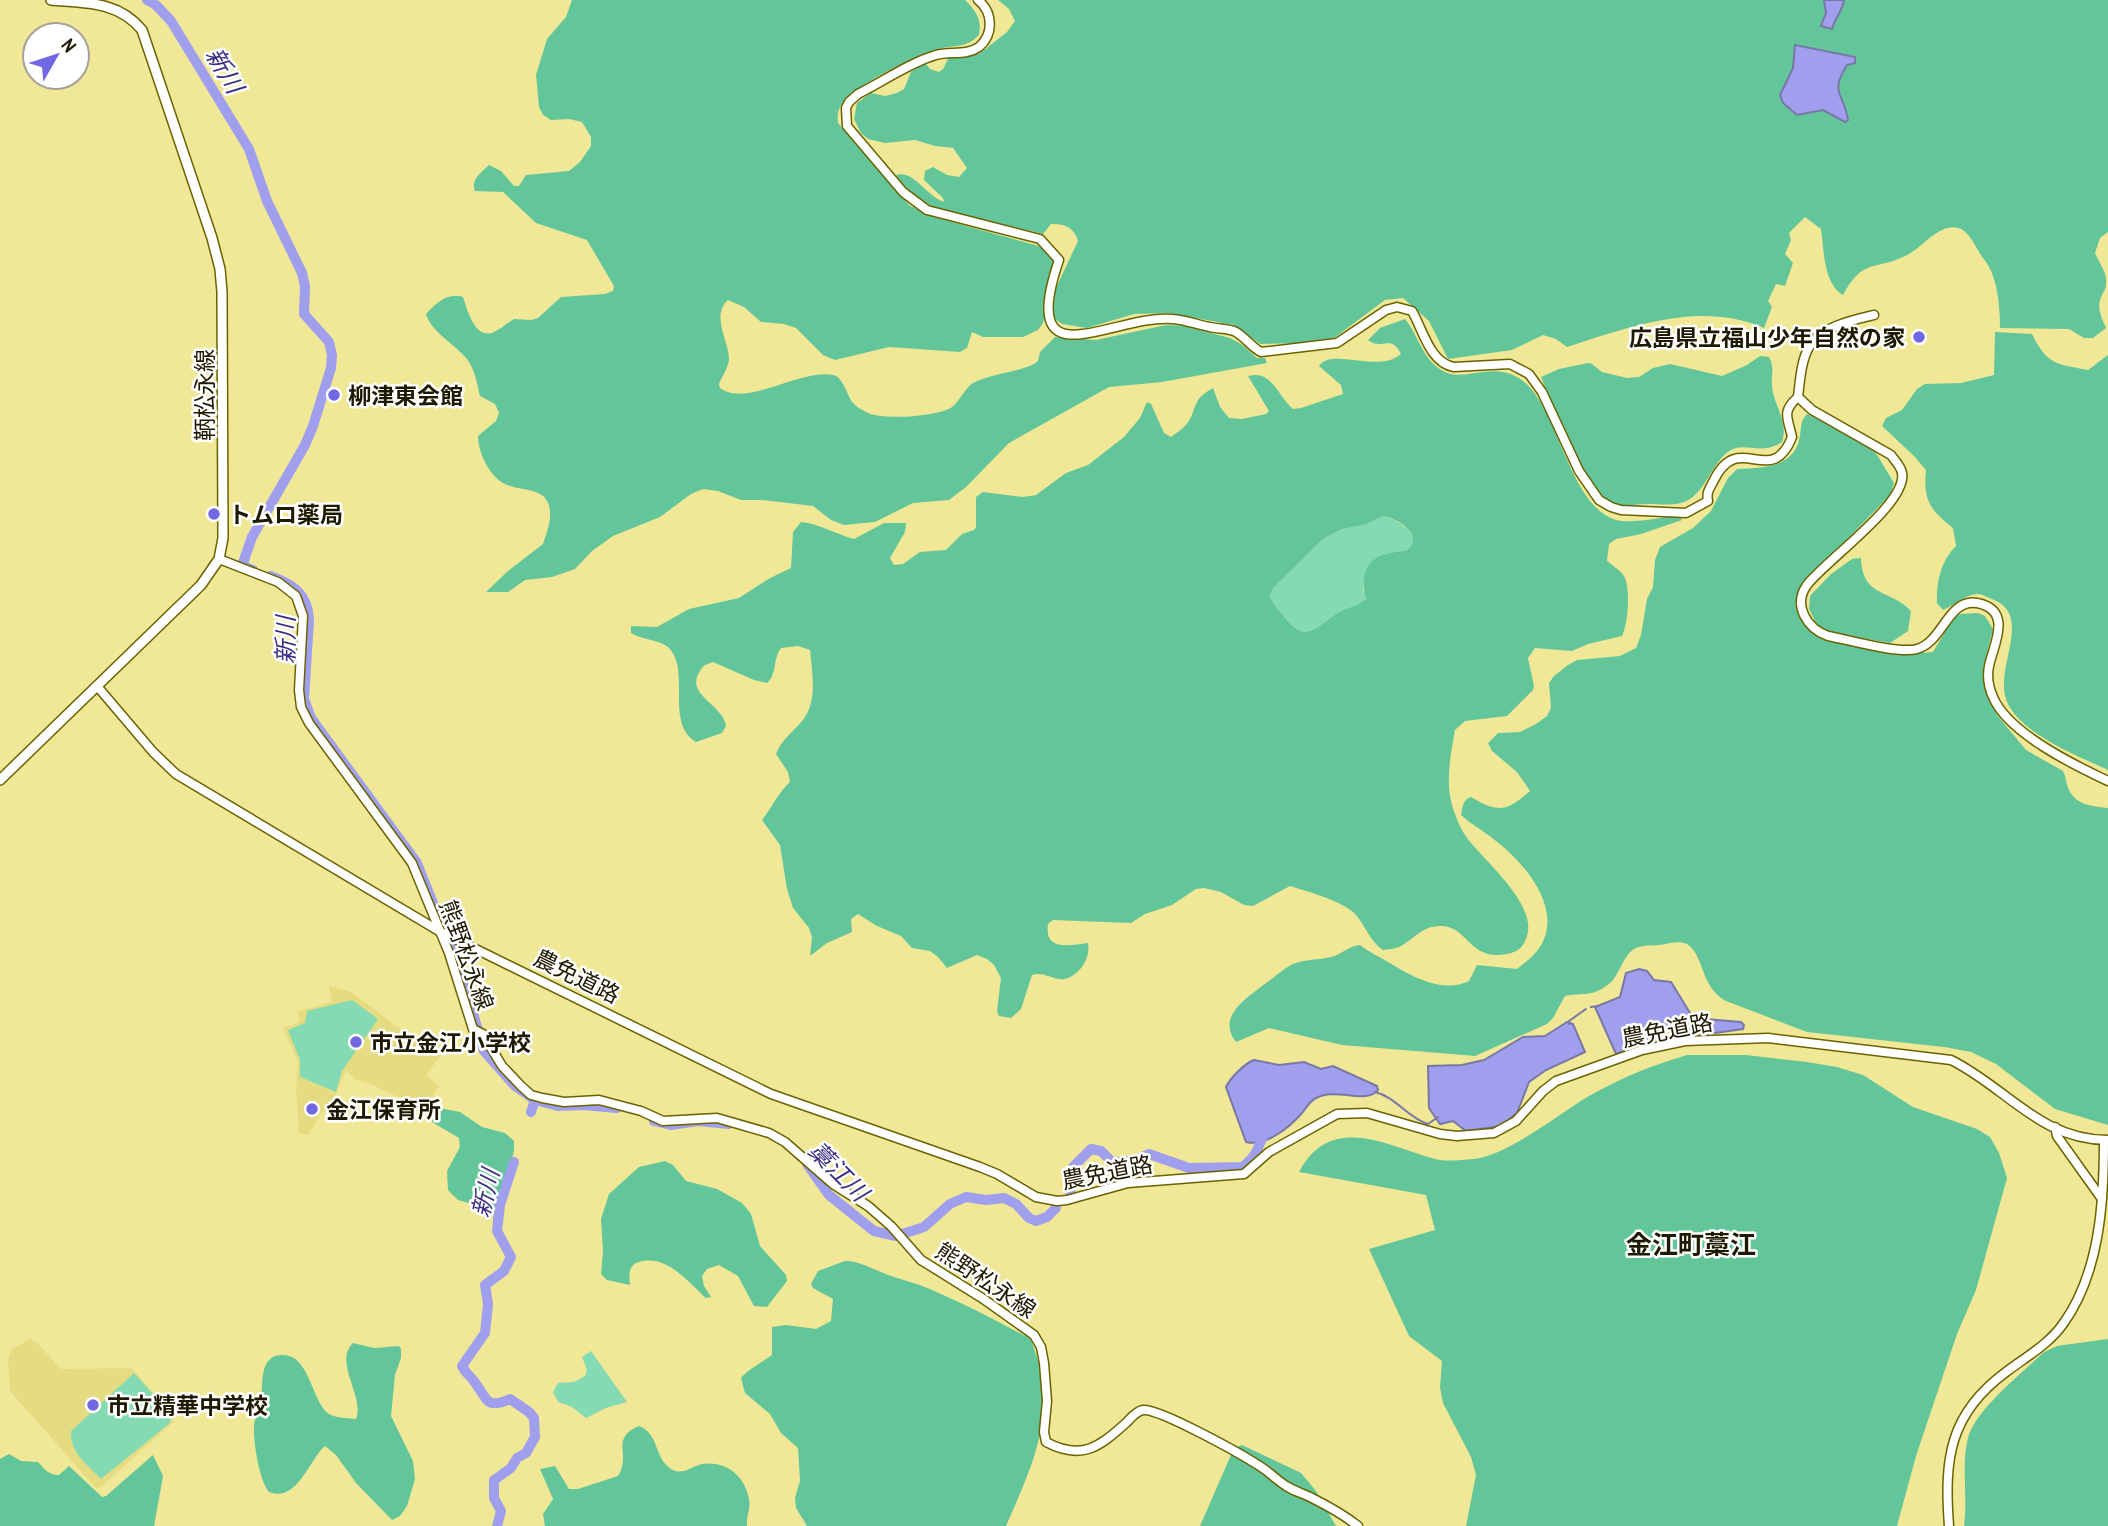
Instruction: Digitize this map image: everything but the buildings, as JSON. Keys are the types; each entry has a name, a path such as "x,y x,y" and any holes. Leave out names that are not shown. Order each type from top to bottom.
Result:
{"main road":[{"name":"鞆松永線","path":"51,0 118,9 133,19 142,30 212,238 220,269 223,305 223,538 219,559"},
{"path":"0,780 201,584 219,559"}],"street":[{"path":"978,0 984,5 990,24 990,32 979,47 966,52 936,54 858,94 846,108 847,126 903,192 927,210 1040,239 1047,244 1059,260 1047,304 1048,315 1054,327 1070,336 1148,319 1173,319 1236,332 1251,348 1261,352 1337,343 1386,310 1397,307 1412,311 1434,355 1445,366 1454,368 1510,364 1529,373 1542,392 1568,453 1599,500 1620,510 1685,513 1708,501 1707,494 1720,467 1729,460 1741,457 1765,462 1783,453 1792,437 1786,415 1789,405 1798,397 1810,346 1833,328 1874,315"},
{"path":"1798,397 1812,410 1891,456 1903,474 1898,491 1885,509 1804,589 1802,609 1811,627 1828,636 1905,651 1916,650 1933,640 1960,605 1970,603 1985,606 1991,610 1998,624 1999,637 1989,666 1989,684 1997,705 2038,744 2068,762 2108,780"},
{"name":"熊野松永線","path":"219,559 278,582 296,596 303,617 299,691 301,707 309,723 412,863 444,933 473,1029 479,1033 502,1066 531,1095 564,1102 599,1100 641,1111 663,1121 717,1118 769,1133 802,1155 833,1184 868,1206 921,1260 1034,1335 1041,1347 1044,1363 1046,1442 1082,1451 1093,1449 1137,1413 1143,1410 1151,1412 1259,1465 1288,1488 1335,1510 1358,1526"},
{"name":"農免道路","path":"97,686 153,752 176,774 444,933 771,1094 989,1170 1036,1197 1049,1201 1067,1200 1128,1183 1244,1174 1279,1146 1337,1114 1367,1113 1440,1134 1457,1136 1494,1133 1516,1121 1556,1081 1571,1074 1642,1050 1685,1041 1720,1038 1768,1038 1951,1060 1974,1072 2026,1114 2081,1139 2106,1140"},
{"path":"2055,1127 2057,1136 2102,1199"},
{"path":"1949,1526 1946,1476 1949,1456 1963,1417 1986,1386 2055,1335 2071,1313 2084,1286 2096,1240 2106,1140"}],"shaded area":[{"name":"市立金江小学校","path":"329,986 351,992 407,1034 441,1055 426,1075 439,1086 431,1098 393,1095 355,1080 346,1071 331,1105 321,1114 308,1135 299,1133 296,1090 298,1062 283,1028 300,1022 298,1011 332,1002"},
{"name":"市立精華中学校","path":"30,1339 61,1369 131,1368 174,1415 174,1421 101,1487 96,1488 10,1391 8,1361 11,1350"}],"green space":[{"path":"572,0 965,0 977,16 980,24 979,35 974,40 924,54 873,79 843,102 838,112 838,123 909,205 930,216 1046,248 1055,262 1043,323 1038,330 1023,337 983,337 972,332 967,348 960,352 889,347 835,360 823,355 796,328 761,322 744,307 728,300 723,306 721,320 729,358 719,384 720,388 731,393 744,393 820,374 833,375 843,383 854,404 868,413 897,417 923,415 952,407 973,383 1034,364 1038,361 1040,352 1055,337 1096,340 1166,325 1184,326 1230,338 1257,358 1265,358 1267,363 1162,382 1109,387 1009,443 966,487 949,500 913,503 875,522 844,525 831,520 813,506 741,500 718,491 703,489 691,494 660,517 613,536 592,551 575,569 552,577 525,580 508,592 486,592 543,544 550,512 545,497 503,483 489,469 480,449 478,436 496,421 499,413 495,404 480,396 474,372 467,359 433,327 426,314 447,297 463,297 473,322 487,334 497,331 514,319 538,318 561,297 613,291 614,286 587,240 536,223 503,192 475,191 474,187 477,177 489,165 501,171 514,186 519,186 526,175 569,171 580,162 591,146 591,137 582,122 569,119 551,120 543,115 539,107 536,75 547,39 566,17"},
{"path":"998,0 1824,0 1832,29 1844,0 2108,0 2108,232 2100,238 2095,253 2106,276 2106,286 2099,308 2106,328 2093,338 2084,338 2069,329 2000,328 1998,295 1987,263 1967,234 1954,227 1936,233 1903,257 1863,270 1843,295 1836,290 1828,274 1821,229 1805,217 1789,233 1791,240 1785,254 1793,263 1785,286 1776,284 1768,301 1772,307 1764,328 1740,320 1690,316 1640,325 1567,347 1556,339 1543,335 1512,350 1448,359 1429,321 1403,298 1385,300 1334,338 1304,343 1260,344 1234,325 1168,313 1134,314 1087,328 1062,324 1055,319 1051,305 1078,241 1072,230 1060,224 1051,224 1043,234 934,208 902,186 894,176 907,175 944,202 924,180 925,171 933,167 947,175 959,177 967,168 953,148 915,140 885,143 868,139 861,133 854,119 857,103 871,93 885,96 904,89 911,72 925,63 930,69 939,72 949,57 979,54 1007,32 1015,21 1009,9","holes":["1795,45 1847,65 1838,90 1848,116 1845,122 1823,110 1797,115 1784,88 1793,68"]},
{"path":"1405,319 1427,356 1447,373 1456,375 1500,372 1511,374 1523,381 1546,412 1575,477 1600,511 1623,521 1680,515 1682,520 1641,534 1616,539 1609,544 1607,561 1623,574 1627,589 1627,615 1622,636 1588,644 1572,651 1535,648 1528,658 1533,690 1507,716 1465,721 1455,730 1449,772 1450,793 1457,821 1465,835 1509,886 1525,913 1528,926 1526,939 1520,948 1511,953 1486,953 1458,932 1435,926 1423,930 1399,947 1383,950 1351,910 1290,886 1253,906 1244,905 1221,892 1204,888 1196,889 1172,905 1145,914 1131,923 1053,920 1048,924 1050,939 1060,945 1088,943 1086,960 1080,970 1065,979 1032,975 1021,1009 1011,1018 999,1016 997,1011 1001,978 987,959 977,955 947,968 930,951 912,948 901,936 858,914 851,919 852,932 827,943 810,956 812,937 809,928 793,908 780,845 762,820 790,782 788,772 776,754 784,740 803,720 811,704 813,686 810,650 798,646 781,648 767,683 713,662 704,666 696,679 697,687 723,718 726,726 722,733 696,742 687,733 679,710 675,657 664,644 631,633 631,626 657,627 689,609 739,598 791,568 793,532 801,522 854,539 884,523 906,523 905,532 890,558 894,565 903,564 920,552 946,550 962,534 976,527 976,497 983,492 1023,497 1036,495 1066,473 1088,465 1124,437 1140,418 1147,402 1151,404 1164,433 1171,437 1189,420 1200,397 1213,388 1220,407 1229,418 1242,419 1266,414 1269,411 1248,376 1256,375 1269,380 1293,409 1343,394 1341,385 1319,366 1334,359 1380,362 1401,354 1394,344 1378,344 1368,340 1380,328","holes":["1383,516 1406,527 1413,536 1413,542 1406,550 1382,556 1370,564 1364,576 1366,599 1341,611 1314,630 1301,631 1294,627 1270,597 1273,588 1323,539 1342,529 1364,525"]},
{"path":"1995,332 2032,334 2048,357 2068,366 2088,370 2108,355 2108,770 2040,736 2027,727 2009,706 2004,693 2004,678 2012,632 2011,618 2005,607 1977,594 1943,610 1937,603 1940,572 1956,546 1953,528 1930,504 1926,489 1926,470 1882,426 1886,418 1902,410 1917,389 1925,384 1961,383 1994,375"},
{"path":"1760,356 1769,357 1772,364 1773,392 1784,427 1782,442 1761,449 1742,447 1731,450 1720,460 1696,494 1685,502 1675,504 1619,506 1605,499 1594,486 1572,448 1541,377 1559,369 1588,363 1602,372 1627,378 1639,377 1653,368 1670,364 1722,376"},
{"path":"1807,414 1831,425 1876,453 1894,483 1890,495 1800,588 1795,604 1807,629 1821,639 1900,655 1933,652 1954,617 1960,614 1978,613 1985,616 1993,629 1983,677 1997,715 2026,750 2063,771 2068,788 2075,798 2085,804 2108,808 2108,1125 2055,1109 1996,1064 1971,1052 1807,1032 1726,1001 1711,988 1693,949 1681,942 1634,949 1613,980 1604,988 1593,993 1565,996 1547,1024 1475,1056 1342,1045 1269,1028 1236,1042 1230,1024 1236,1008 1283,970 1298,962 1331,957 1360,945 1417,978 1448,985 1469,981 1477,965 1517,969 1535,954 1545,936 1547,921 1539,890 1508,851 1461,815 1464,802 1468,798 1502,808 1530,791 1517,772 1492,751 1488,743 1498,733 1520,732 1547,716 1551,708 1549,683 1568,665 1577,660 1620,656 1636,648 1647,599 1653,587 1655,560 1660,547 1693,528 1711,511 1728,478 1737,469 1774,465 1790,456 1796,449"},
{"path":"1383,516 1407,529 1414,539 1413,544 1406,550 1385,554 1363,587 1366,599 1341,611 1314,630 1301,631 1294,627 1270,597 1273,588 1323,539 1342,529 1363,525"},
{"path":"1861,558 1866,580 1872,587 1911,611 1908,631 1890,643 1824,631 1809,609 1810,596 1831,574 1852,559"},
{"path":"352,1000 378,1019 342,1071 336,1092 300,1077 300,1060 288,1030 305,1023 307,1011"},
{"path":"1687,1055 1746,1055 1837,1067 1863,1075 1913,1107 1977,1129 1990,1137 1999,1153 2007,1178 1976,1290 1957,1334 1916,1456 1897,1526 1466,1526 1476,1475 1471,1457 1443,1403 1440,1387 1442,1361 1409,1336 1369,1249 1435,1230 1426,1195 1299,1172 1312,1154 1327,1143 1343,1138 1379,1142 1439,1160 1487,1156 1517,1142 1613,1083"},
{"path":"439,1108 460,1112 482,1127 505,1133 514,1141 498,1233 493,1233 493,1210 458,1200 448,1190 447,1171 460,1147 459,1138 432,1122 433,1111"},
{"path":"665,1161 673,1165 686,1181 717,1189 742,1203 751,1214 760,1246 786,1275 787,1281 767,1307 754,1306 738,1276 719,1265 707,1269 702,1276 704,1286 711,1297 706,1298 684,1277 659,1262 639,1262 633,1265 630,1285 607,1280 601,1274 601,1219 609,1194 639,1167"},
{"path":"845,1261 859,1263 926,1287 993,1319 1032,1342 1041,1374 1042,1419 1035,1455 1006,1526 807,1526 796,1508 795,1498 800,1481 798,1448 781,1433 770,1414 745,1393 741,1378 772,1355 772,1327 786,1325 816,1329 831,1321 833,1299 813,1288 811,1284 818,1271"},
{"path":"2108,1339 2108,1526 1964,1526 1966,1449 1972,1427 1979,1416 2000,1392 2044,1352 2057,1346"},
{"path":"353,1343 374,1348 399,1346 401,1349 391,1416 413,1461 415,1479 407,1506 400,1516 392,1520 356,1483 336,1455 325,1446 295,1486 279,1494 269,1492 265,1486 257,1460 254,1425 264,1372 269,1360 281,1355 291,1356 304,1369 323,1408 329,1414 356,1419 357,1401 346,1360"},
{"path":"591,1351 627,1402 586,1418 572,1407 558,1402 553,1392 558,1383 574,1382 585,1376 587,1370 582,1357"},
{"path":"134,1373 171,1414 170,1423 101,1479 76,1452 71,1431"},
{"path":"639,1426 650,1434 662,1459 675,1471 711,1463 733,1471 747,1491 747,1526 545,1526 543,1514 553,1499 540,1469 555,1466 569,1489 578,1489 618,1476 622,1468 625,1436"},
{"path":"1242,1445 1301,1473 1316,1491 1336,1526 1200,1526 1234,1448"},
{"path":"9,1454 21,1461 38,1462 55,1475 59,1475 69,1466 102,1497 153,1455 163,1476 154,1526 0,1526 0,1459"}],"water":[{"path":"1824,0 1844,0 1832,29 1821,26 1826,13"},
{"path":"1795,45 1855,57 1855,63 1847,65 1838,88 1848,120 1845,122 1823,110 1797,115 1783,103 1780,95 1793,68"},
{"path":"1639,969 1647,971 1654,980 1671,982 1693,1018 1741,1022 1743,1029 1701,1035 1689,1029 1670,1028 1638,1047 1616,1054 1595,1007 1620,997 1626,973"},
{"path":"1567,1022 1573,1024 1585,1052 1546,1070 1529,1082 1517,1113 1501,1126 1466,1131 1453,1121 1440,1124 1429,1108 1428,1066 1462,1065 1484,1060 1523,1037 1545,1036"},
{"path":"1254,1060 1279,1065 1304,1062 1321,1069 1333,1066 1377,1086 1378,1090 1366,1096 1333,1094 1316,1098 1290,1125 1276,1135 1261,1142 1246,1142 1226,1087 1238,1071"}],"waterway":[{"name":"新川","path":"147,0 156,5 171,21 249,149 267,201 302,273 305,286 304,314 329,342 332,355 331,368 305,445 252,537 242,566 253,570"},
{"name":"新川","path":"270,576 298,591 306,603 309,620 304,699 311,718 417,863 463,979 484,1051 515,1086 535,1100 558,1106 617,1108"},
{"path":"1591,1007 1598,1006"},
{"path":"1569,1024 1569,1021 1586,1009"},
{"path":"1375,1092 1428,1124 1438,1117"},
{"name":"新川","path":"531,1112 535,1100"},
{"name":"藁江川","path":"654,1121 671,1125 698,1121 729,1124"},
{"name":"藁江川","path":"1070,1195 1073,1167 1091,1149 1101,1151 1113,1163 1135,1160 1149,1154 1189,1168 1243,1167 1255,1154 1265,1133"},
{"name":"新川","path":"497,1526 501,1511 494,1498 494,1480 526,1453 535,1437 534,1418 510,1399 497,1403 489,1402 462,1366 485,1333 488,1304 485,1285 504,1271 511,1257 497,1231 500,1205 514,1162"},
{"name":"藁江川","path":"807,1164 829,1195 874,1231 896,1236 924,1227 950,1204 966,1197 986,1200 1004,1198 1016,1204 1029,1218 1036,1221 1047,1217 1056,1208"}],"place":[{"name":"広島県立福山少年自然の家","path":"1919,337"},
{"name":"柳津東会館","path":"334,395"},
{"name":"トムロ薬局","path":"214,514"},
{"name":"市立金江小学校","path":"356,1042"},
{"name":"金江保育所","path":"312,1109"},
{"name":"市立精華中学校","path":"93,1405"}],"district":[{"name":"金江町藁江","path":"1691,1244"}]}
